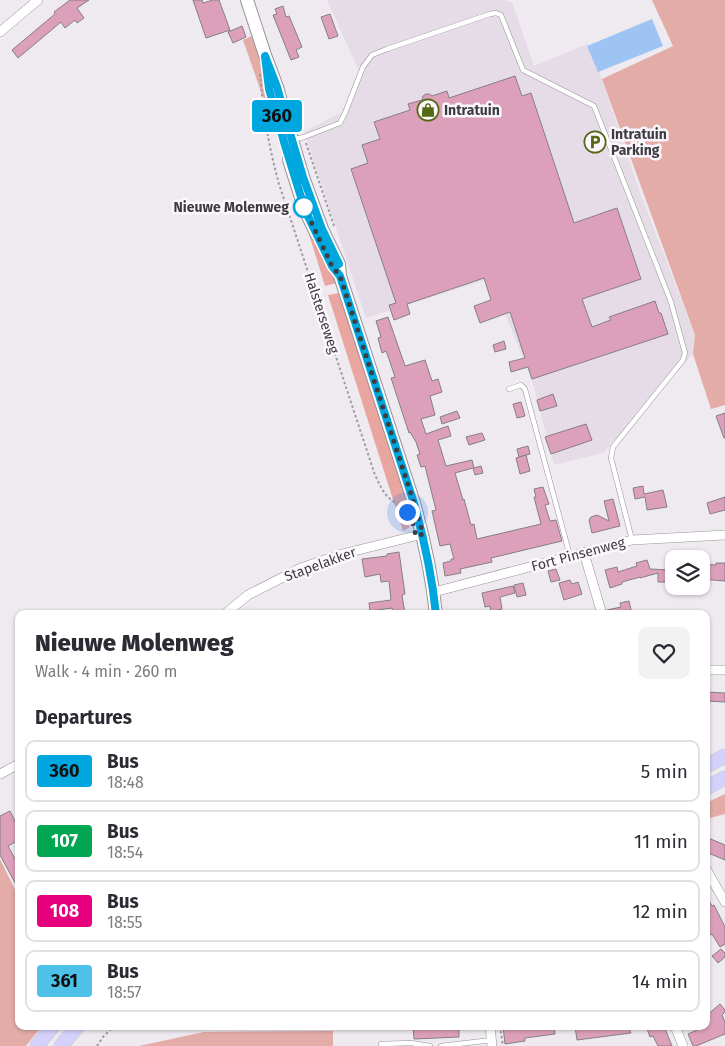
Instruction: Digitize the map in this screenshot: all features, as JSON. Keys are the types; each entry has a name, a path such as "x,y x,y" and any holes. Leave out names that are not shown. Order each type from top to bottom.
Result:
{"main road":[{"name":"Halsterseweg","path":"247,0 269,89 288,141 305,210 332,266 340,276 414,503 423,534 436,610"},
{"path":"710,764 725,756"},
{"path":"710,786 725,778"},
{"path":"37,1046 50,1030"},
{"path":"61,1046 75,1030"}],"street":[{"path":"0,32 38,0"},
{"name":"Stapelakker","path":"230,610 248,596 301,568 342,554 423,534"},
{"name":"Fort Pinsenweg","path":"434,592 632,540 725,535"},
{"path":"584,553 601,610"},
{"path":"710,670 725,670"},
{"path":"0,774 15,766"},
{"path":"710,876 725,902"},
{"path":"490,1030 492,1043"},
{"path":"677,1030 683,1046"}],"lane":[{"path":"288,141 340,123 363,67 372,55 496,13 502,16 523,70 594,106 671,302 684,353 682,360 613,446 611,458 632,540"},
{"path":"509,389 521,386 525,389 570,556"},
{"path":"441,1046 492,1043"},
{"path":"381,1044 430,1046"}],"path":[{"name":"Halsterseweg","path":"262,61 264,120 279,184 375,476 383,492 407,512"},
{"path":"97,1046 110,1030"},
{"path":"501,1030 503,1046"}],"shaded area":[{"path":"327,0 504,0 512,2 534,66 587,44 602,79 638,187 695,335 693,354 603,453 554,465 533,384 491,278 366,318 304,132 342,112 359,71"},
{"path":"652,0 725,0 725,405 711,409 693,354 695,335 602,79 673,46"},
{"path":"254,35 296,164 289,172 243,40"},
{"path":"296,164 336,283 325,286 304,218"},
{"path":"339,293 405,496 410,521 409,528 403,531 328,295"},
{"path":"725,794 725,814 710,818 710,801"},
{"path":"0,859 15,890 15,1030 39,1030 26,1046 0,1046"},
{"path":"333,1031 333,1046 139,1046 204,1032"}],"water":[{"path":"652,19 663,46 598,72 587,46"}],"building":[{"path":"70,0 89,0 77,8 84,18 77,23 75,20 65,28 61,22 18,58 12,50"},
{"path":"193,0 202,0 203,3 219,0 230,30 206,38"},
{"path":"283,6 286,17 289,16 302,47 296,50 299,57 291,60 273,15 277,14 275,9"},
{"path":"330,14 338,36 329,39 321,17"},
{"path":"242,26 246,37 233,43 228,32"},
{"path":"515,76 522,96 531,93 574,223 617,208 641,279 582,299 592,327 611,320 609,317 655,301 668,334 532,379 528,367 511,372 509,362 525,358 510,312 480,323 474,306 491,300 484,278 407,304 410,314 394,320 389,305 396,303 351,169 368,163 362,145 380,139 374,122 410,110 408,104 422,100 426,94 432,96 447,91 449,98"},
{"path":"388,317 405,366 425,360 432,381 438,379 442,392 430,396 435,415 421,419 426,434 448,426 451,436 438,440 446,466 472,460 474,468 481,466 483,473 475,475 473,468 455,473 471,525 474,524 477,539 541,524 534,497 536,497 534,489 543,487 549,504 545,505 550,521 556,520 562,541 491,558 492,562 460,569 461,573 445,576 443,563 454,559 450,544 440,546 432,511 436,510 425,466 421,467 417,455 420,454 416,442 409,433 391,378 395,377 389,359 386,351 382,353 378,338 381,337 376,321"},
{"path":"504,341 506,349 495,352 493,345"},
{"path":"553,394 557,406 540,411 537,400"},
{"path":"521,402 525,416 517,418 513,404"},
{"path":"457,411 460,418 442,424 440,417"},
{"path":"725,413 725,438 724,438 716,416"},
{"path":"586,424 592,440 551,454 545,437"},
{"path":"482,433 485,440 469,445 466,437"},
{"path":"528,446 530,454 519,457 517,449"},
{"path":"526,455 530,471 520,474 516,458"},
{"path":"643,486 644,494 663,490 667,507 647,510 645,497 635,499 633,488"},
{"path":"725,497 725,510 710,514 707,503"},
{"path":"613,499 620,526 592,533 589,520 597,515 609,521 604,501"},
{"path":"399,552 405,594 402,595 404,610 392,610 392,608 370,610 369,603 391,600 389,581 381,582 380,574 365,577 362,559 387,556 387,554"},
{"path":"647,560 650,569 665,570 665,582 658,582 658,573 622,582 622,584 610,588 605,570 617,567 618,572 637,566 636,563"},
{"path":"716,563 725,563 725,581 710,580 710,565 716,565"},
{"path":"556,569 560,580 551,582 548,571"},
{"path":"570,580 572,584 578,582 582,594 564,600 559,583"},
{"path":"523,583 526,595 517,597 514,585"},
{"path":"513,586 515,593 500,597 502,609 491,610 490,606 485,607 482,593"},
{"path":"629,601 631,610 607,610 621,607 620,603"},
{"path":"710,692 725,693 725,702 710,701"},
{"path":"10,811 15,821 15,842 8,846 15,859 15,883 0,855 0,816"},
{"path":"710,839 725,845 725,860 710,854"},
{"path":"710,903 712,906 714,905 725,927 725,944 720,947 712,934 710,935"},
{"path":"721,949 725,953 725,957 718,963 712,956"},
{"path":"720,1004 725,1010 722,1015 725,1022 725,1034 693,1046 688,1034 697,1030 710,1030 710,1013"},
{"path":"413,1030 459,1030 459,1037 414,1039"},
{"path":"503,1030 554,1030 555,1034 525,1038 525,1041 505,1044"},
{"path":"576,1030 630,1030 631,1033 577,1040"},
{"path":"647,1030 666,1030 672,1046 658,1046 653,1036 650,1037"}],"bus line":[{"name":"360","path":"339,264 322,229 303,177 277,87 265,56 269,89 305,210 332,266 340,276 414,503 423,534 436,610"}],"place":[{"name":"Intratuin","path":"428,110"},
{"name":"Intratuin Parking","path":"595,142"},
{"name":"Nieuwe Molenweg","path":"304,207"}],"route":[{"path":"304,207 332,266 340,276 423,534 416,536 407,512"}]}
